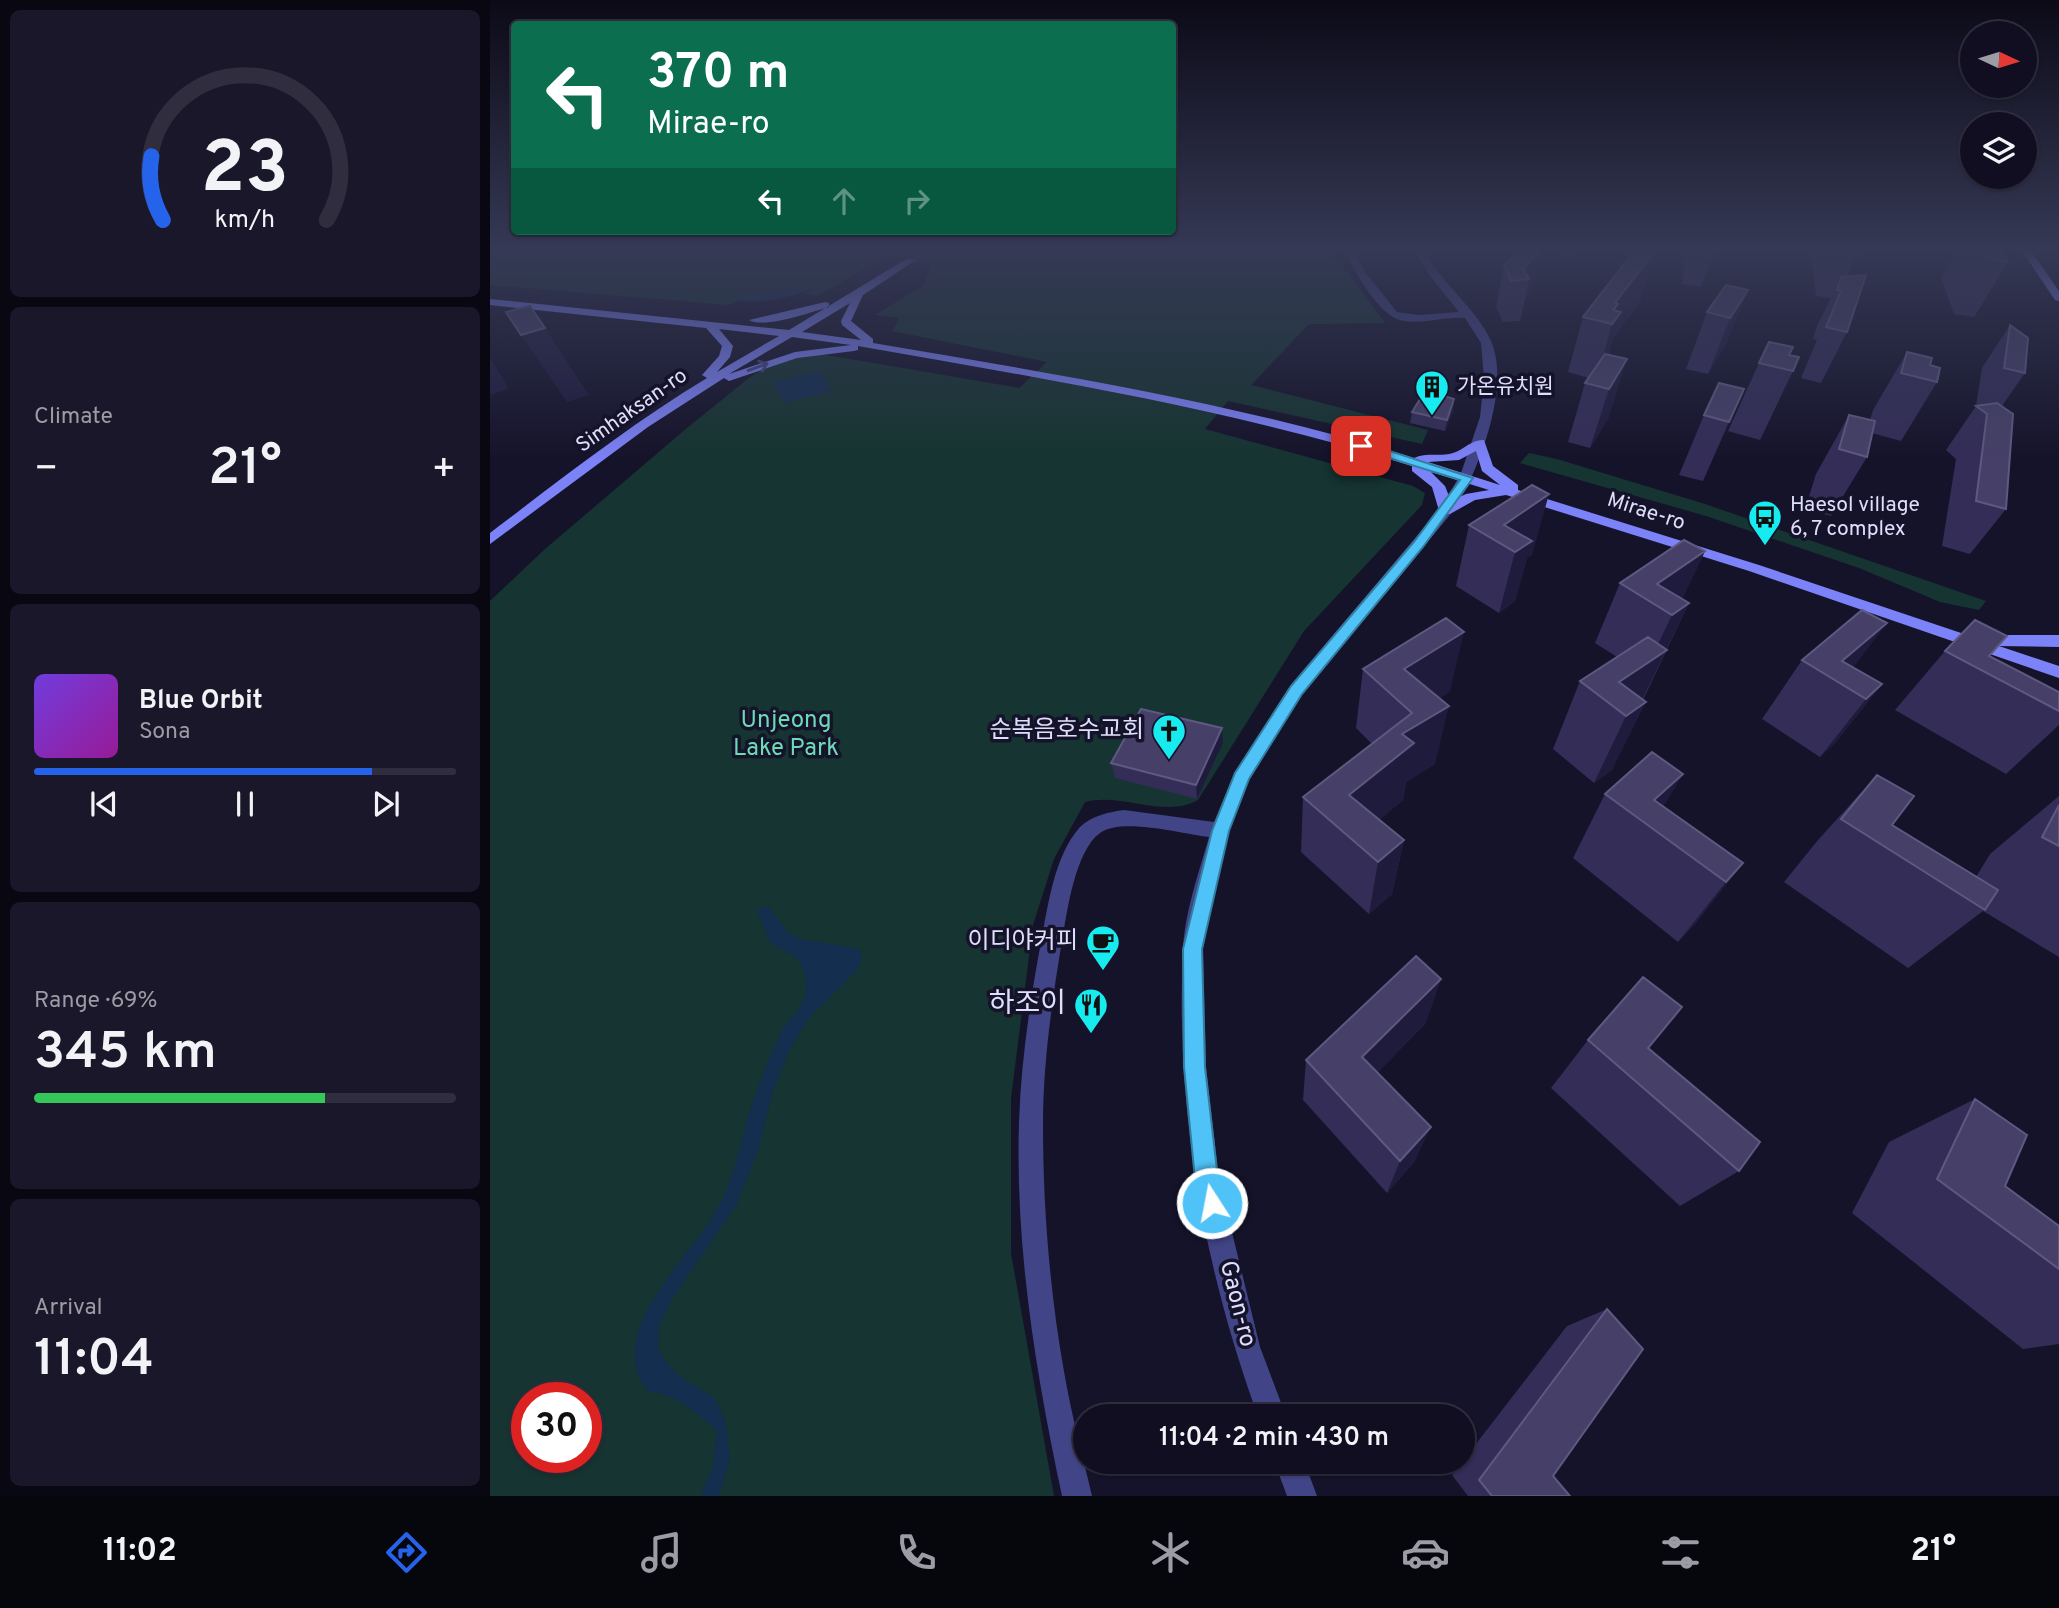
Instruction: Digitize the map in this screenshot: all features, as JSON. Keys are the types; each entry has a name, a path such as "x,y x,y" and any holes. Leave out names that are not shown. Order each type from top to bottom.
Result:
{"main road":[{"path":"676,321 791,332 875,345"},
{"path":"708,324 741,321"},
{"name":"Simhaksan-ro","path":"490,540 590,463 694,391 812,321"},
{"path":"846,321 852,329 875,345"},
{"path":"694,391 727,351 728,346 708,324"},
{"path":"694,391 795,355 875,345"},
{"name":"Mirae-ro","path":"875,345 1130,391 1339,439 1754,568 2059,672"},
{"path":"1404,459 1455,457 1480,443 1487,468 1524,496"},
{"path":"1404,459 1440,485 1444,494 1445,511"},
{"path":"1445,511 1460,499 1475,495 1524,496"},
{"path":"1955,638 2015,642 2059,641"},
{"path":"1955,638 2037,682"}],"street":[{"name":"Gaon-ro","path":"1268,1404 1247,1347 1207,1179 1195,1067 1193,949 1220,831 1241,777 1296,690 1445,511 1467,478 1480,443 1489,404 1491,375 1487,341 1472,321"},
{"path":"1077,1496 1049,1359 1037,1234 1031,1122 1041,1014 1061,892 1072,860 1085,835 1110,819 1124,818 1220,831"},
{"path":"1294,1474 1302,1496"}],"green space":[{"name":"Unjeong Lake Park","path":"897,321 1383,321 1385,323 1309,324 1251,385 1428,430 1422,444 1228,401 1205,429 1413,486 1425,493 1422,505 1304,631 1198,800 1171,807 1113,800 1085,802 1054,859 1033,925 1011,1098 1011,1253 1054,1496 490,1496 490,601 545,549 687,428 750,377 775,361 821,354 1019,388 1047,362 892,331"},
{"path":"1529,453 1705,504 1986,601 1979,610 1940,602 1859,568 1706,516 1520,463"}],"water":[{"path":"820,370 832,391 784,403 774,382"},
{"path":"763,906 769,907 788,933 801,939 860,949 862,958 857,970 809,1018 789,1051 773,1091 758,1150 737,1204 674,1296 659,1325 658,1348 666,1362 679,1376 715,1398 725,1420 730,1459 719,1496 701,1496 713,1466 717,1430 677,1400 649,1392 637,1372 635,1348 644,1316 653,1300 714,1215 723,1198 766,1067 782,1031 804,1000 806,983 801,965 793,956 770,942 757,911"}],"building":[{"path":"512,321 540,321 545,328 521,335"},
{"path":"1829,321 1851,321 1847,332 1826,327"},
{"path":"2010,325 2028,338 2025,373 2004,368"},
{"path":"1769,342 1793,347 1789,355 1799,357 1793,371 1759,363"},
{"path":"1907,352 1932,358 1930,365 1940,368 1937,382 1901,373"},
{"path":"1605,354 1627,359 1609,389 1585,383"},
{"path":"1719,383 1744,389 1729,422 1704,415"},
{"path":"1433,393 1454,399 1447,420 1412,412 1420,399"},
{"path":"1997,403 2013,414 2006,509 1976,501 1987,414 1976,406"},
{"path":"1849,415 1875,421 1867,457 1839,449"},
{"path":"1532,485 1549,494 1504,525 1532,541 1515,552 1469,525"},
{"path":"1684,540 1705,551 1657,584 1689,603 1672,615 1620,583"},
{"path":"1862,610 1887,623 1842,661 1882,684 1866,699 1802,660"},
{"path":"1446,618 1464,632 1404,669 1449,706 1402,734 1414,743 1349,795 1404,840 1378,862 1303,797 1412,713 1363,669"},
{"path":"1975,620 2007,636 1989,656 2059,692 2059,711 1945,651"},
{"path":"1648,637 1667,650 1619,682 1646,702 1626,716 1580,681"},
{"name":"순복음호수교회","path":"1141,709 1222,728 1196,785 1111,763"},
{"path":"1652,752 1683,774 1654,800 1743,863 1726,882 1605,794"},
{"path":"1877,775 1914,796 1892,825 1998,890 1985,910 1841,819"},
{"path":"2059,805 2059,846 2042,837"},
{"path":"1416,956 1441,979 1362,1057 1431,1127 1400,1161 1306,1060"},
{"path":"1643,977 1682,1007 1648,1048 1760,1142 1739,1171 1588,1040"},
{"path":"1975,1099 2027,1135 2005,1186 2059,1226 2059,1269 1937,1179"},
{"path":"1607,1309 1643,1349 1553,1476 1570,1496 1492,1496 1479,1480"}],"place":[{"name":"가온유치원","path":"1432,417"},
{"name":"Haesol village 6, 7 complex","path":"1765,547"},
{"name":"순복음호수교회","path":"1169,761"},
{"name":"이디야커피","path":"1103,972"},
{"name":"하조이","path":"1091,1035"}],"route":[{"path":"1212,1203 1195,1067 1193,949 1208,873 1220,831 1241,777 1296,690 1449,507 1467,478 1361,446"}]}
